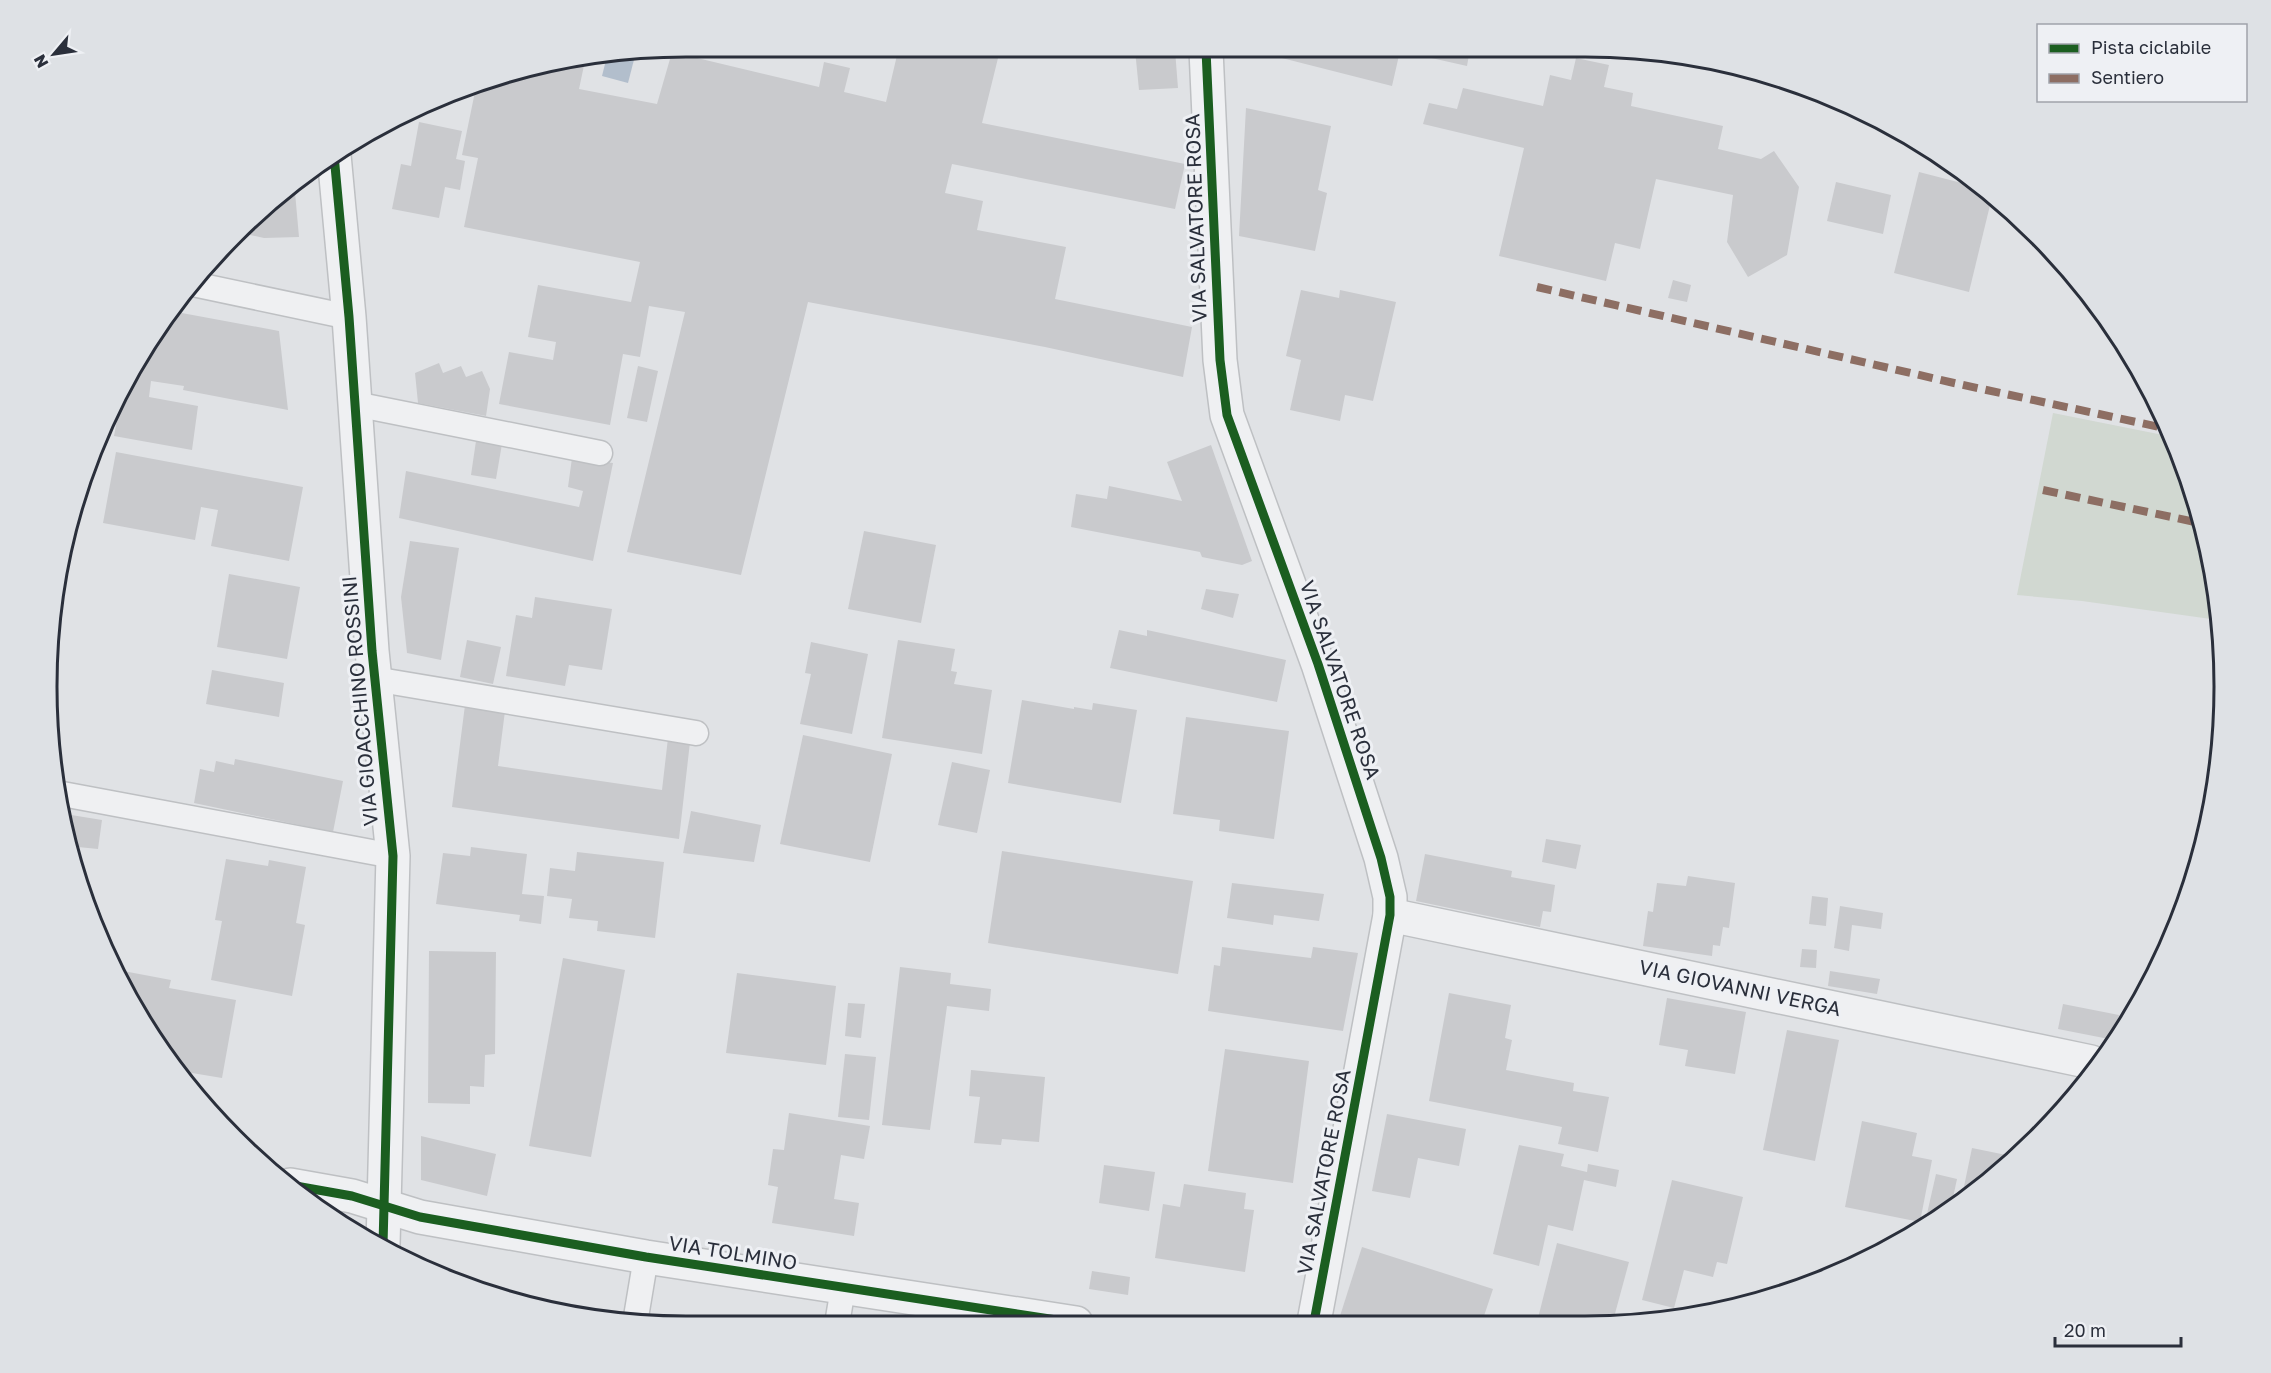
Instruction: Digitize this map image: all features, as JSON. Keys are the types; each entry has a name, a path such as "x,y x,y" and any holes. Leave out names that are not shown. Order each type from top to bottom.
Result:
{"street":[{"name":"VIA SALVATORE ROSA","path":"1206,57 1220,360 1227,415 1318,664 1381,858 1390,897 1390,915 1315,1316"},
{"name":"VIA GIOACCHINO ROSSINI","path":"335,164 349,317 374,679 393,856 384,1238"},
{"name":"VIA GIOVANNI VERGA","path":"1390,915 2090,1062"},
{"name":"VIA TOLMINO","path":"305,1188 352,1196 420,1217 646,1257 1029,1316"}],"lane":[{"path":"201,286 349,317"},
{"path":"355,404 600,453"},
{"path":"374,679 696,733"},
{"path":"67,795 393,856"},
{"path":"636,1314 646,1257"},
{"path":"838,1316 843,1288"}],"shaded area":[{"path":"2053,413 2161,435 2181,484 2193,524 2210,619 2082,601 2017,595"}],"water":[{"path":"634,59 628,83 602,76 606,62"}],"building":[{"path":"670,57 693,57 819,87 824,62 850,68 844,92 886,102 897,57 998,57 982,123 1185,164 1175,209 952,164 945,193 983,201 977,230 1066,247 1055,299 1192,327 1183,377 1045,347 808,302 741,575 627,552 685,312 649,306 640,357 623,354 610,425 499,404 509,352 553,360 556,342 528,337 538,285 631,302 640,262 464,227 478,158 462,155 475,94 524,78 584,66 579,89 657,104"},
{"path":"1136,57 1176,57 1178,88 1139,90"},
{"path":"1278,57 1399,57 1392,86"},
{"path":"1427,57 1469,57 1467,66"},
{"path":"1576,58 1609,65 1604,87 1633,93 1631,106 1723,126 1718,149 1761,159 1774,151 1799,187 1787,255 1748,277 1727,242 1733,195 1656,179 1640,249 1615,243 1606,281 1499,256 1524,148 1423,124 1429,103 1457,109 1463,88 1543,106 1550,75 1571,80"},
{"path":"1246,108 1331,126 1318,190 1327,193 1315,251 1239,236"},
{"path":"419,122 462,131 456,159 465,161 460,190 445,187 439,218 392,209 401,164 411,166"},
{"path":"1919,172 1963,183 1990,205 1969,292 1894,273"},
{"path":"1836,182 1891,195 1883,234 1827,221"},
{"path":"295,193 299,237 264,238 248,235"},
{"path":"1673,280 1691,285 1687,302 1668,298"},
{"path":"1301,290 1339,298 1340,290 1396,302 1373,401 1345,395 1340,421 1290,410 1301,360 1286,356"},
{"path":"180,313 279,331 288,410 183,390 184,386 151,381 149,397 198,406 192,450 114,436 117,419 141,372"},
{"path":"439,363 443,373 461,366 466,377 482,371 490,389 486,416 418,403 415,373"},
{"path":"638,366 658,371 647,422 627,418"},
{"path":"477,434 503,438 496,479 471,475"},
{"path":"1211,445 1252,561 1242,565 1202,557 1200,552 1071,527 1076,494 1107,499 1109,486 1182,501 1167,462"},
{"path":"116,452 303,487 289,561 211,546 218,510 201,507 195,540 103,523"},
{"path":"572,458 613,463 593,561 399,518 406,471 579,507 583,491 568,487"},
{"path":"864,531 936,545 921,623 848,609"},
{"path":"410,541 459,548 441,660 407,653 401,597"},
{"path":"229,574 300,587 287,659 217,647"},
{"path":"1206,589 1239,594 1233,618 1201,609"},
{"path":"535,597 612,609 602,670 569,665 565,686 506,676 516,615 532,618"},
{"path":"1119,630 1147,636 1147,630 1286,660 1277,702 1110,668"},
{"path":"467,640 501,647 493,684 460,677"},
{"path":"898,640 955,649 951,671 957,672 954,684 992,690 982,754 882,738"},
{"path":"811,642 868,654 852,734 800,724 811,674 805,673"},
{"path":"212,670 284,683 279,717 206,704"},
{"path":"1022,700 1074,709 1074,707 1092,710 1093,703 1137,710 1121,803 1008,783"},
{"path":"465,705 505,711 498,766 662,790 668,738 690,742 679,839 452,807"},
{"path":"1186,717 1289,731 1274,839 1219,831 1220,820 1173,814"},
{"path":"803,735 892,754 870,862 780,844"},
{"path":"235,759 343,781 333,832 194,803 200,769 214,772 216,761 234,765"},
{"path":"952,762 990,770 977,833 938,825"},
{"path":"691,811 761,825 754,862 683,853"},
{"path":"70,815 102,820 98,849 78,847"},
{"path":"1546,839 1581,845 1576,869 1542,862"},
{"path":"471,847 527,854 522,894 544,896 541,924 519,921 520,915 436,904 443,853 470,856"},
{"path":"1002,851 1193,881 1178,974 988,943"},
{"path":"577,852 664,862 655,938 597,931 598,921 569,918 572,899 547,896 550,868 575,871"},
{"path":"1425,854 1512,871 1511,877 1555,885 1551,912 1543,911 1540,927 1416,901"},
{"path":"226,859 268,866 269,860 306,867 296,923 305,925 292,996 211,980 222,921 215,920"},
{"path":"1688,876 1735,883 1729,928 1723,927 1720,946 1713,945 1712,956 1643,946 1648,911 1653,912 1657,883 1686,886"},
{"path":"1232,883 1324,894 1319,921 1274,915 1273,925 1227,918"},
{"path":"1812,896 1828,898 1826,926 1809,924"},
{"path":"1840,906 1883,913 1881,929 1852,925 1849,951 1834,948"},
{"path":"1222,947 1311,958 1313,947 1358,953 1343,1031 1208,1011 1214,965 1220,966"},
{"path":"1802,949 1817,950 1816,968 1800,967"},
{"path":"429,951 496,952 495,1054 485,1055 484,1087 470,1086 470,1104 428,1103"},
{"path":"563,958 625,970 591,1157 529,1146"},
{"path":"900,967 951,973 950,984 991,989 989,1011 947,1006 930,1130 882,1125"},
{"path":"125,971 171,980 169,988 236,1000 222,1078 189,1073 163,1036"},
{"path":"1830,971 1880,979 1877,994 1828,986"},
{"path":"737,973 836,986 826,1065 726,1053"},
{"path":"1449,993 1511,1005 1505,1038 1512,1040 1506,1070 1574,1083 1573,1091 1609,1097 1598,1152 1558,1144 1562,1127 1429,1101"},
{"path":"1667,998 1746,1012 1735,1074 1685,1066 1688,1050 1659,1045"},
{"path":"848,1003 865,1004 861,1038 845,1036"},
{"path":"2063,1004 2119,1015 2106,1038 2058,1029"},
{"path":"1787,1030 1839,1040 1815,1161 1763,1150"},
{"path":"1225,1049 1309,1061 1293,1183 1208,1171"},
{"path":"845,1054 876,1057 869,1120 838,1117"},
{"path":"971,1070 1045,1077 1039,1142 1002,1139 1001,1145 974,1143 980,1097 969,1096"},
{"path":"789,1113 870,1126 864,1159 841,1155 834,1199 859,1203 854,1236 772,1223 778,1187 768,1185 773,1149 784,1150"},
{"path":"1387,1114 1466,1129 1459,1166 1418,1158 1410,1198 1372,1191"},
{"path":"1862,1121 1917,1133 1912,1156 1932,1160 1921,1218 1916,1221 1845,1207"},
{"path":"421,1136 496,1154 487,1196 421,1180"},
{"path":"1519,1145 1564,1154 1561,1166 1587,1172 1588,1164 1619,1170 1616,1187 1584,1180 1573,1231 1548,1225 1539,1266 1493,1254"},
{"path":"1972,1148 2006,1155 2000,1160 1963,1189"},
{"path":"1104,1165 1155,1172 1149,1211 1099,1203"},
{"path":"1936,1174 1957,1179 1953,1196 1927,1215"},
{"path":"1672,1180 1743,1197 1727,1264 1717,1262 1713,1277 1684,1270 1674,1308 1642,1300"},
{"path":"1184,1184 1246,1193 1244,1209 1254,1210 1245,1272 1155,1258 1163,1204 1180,1207"},
{"path":"1557,1243 1629,1262 1615,1315 1539,1316"},
{"path":"1362,1247 1493,1289 1484,1316 1340,1316"},
{"path":"1092,1271 1130,1277 1128,1295 1089,1289"}],"marked path":[{"path":"1537,287 1954,383 2157,426"},
{"path":"2043,490 2192,521"}],"cycle path":[{"path":"1206,57 1220,360 1227,415 1318,664 1381,858 1390,897 1390,915 1315,1316"},
{"path":"335,164 349,317 372,651 393,856 383,1238"},
{"path":"305,1188 352,1196 420,1217 646,1257 1030,1316"}]}
